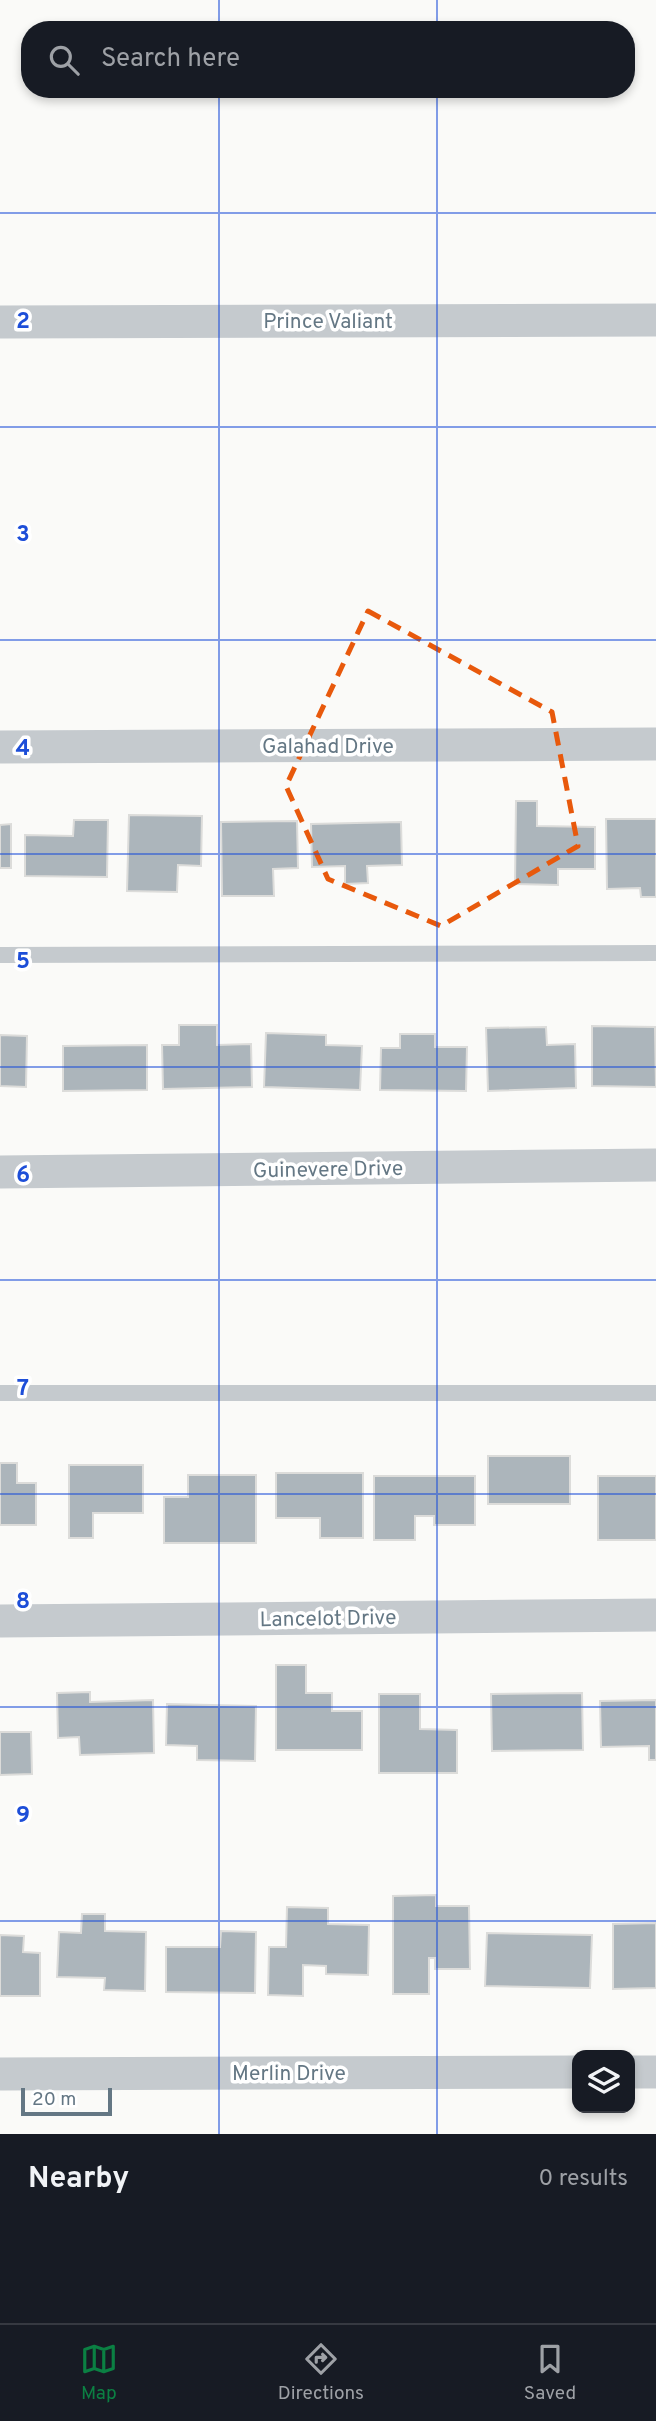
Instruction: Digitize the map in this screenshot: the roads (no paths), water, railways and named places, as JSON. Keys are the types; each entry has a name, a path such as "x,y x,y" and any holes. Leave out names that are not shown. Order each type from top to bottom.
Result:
{"street":[{"name":"Prince Valiant","path":"0,322 656,320"},
{"name":"Galahad Drive","path":"0,747 656,744"},
{"name":"Guinevere Drive","path":"0,1172 656,1165"},
{"name":"Lancelot Drive","path":"0,1621 656,1615"},
{"name":"Merlin Drive","path":"0,2074 572,2072"},
{"path":"635,2072 656,2072"}],"lane":[{"path":"0,955 656,953"},
{"path":"0,1392 656,1393"}]}
